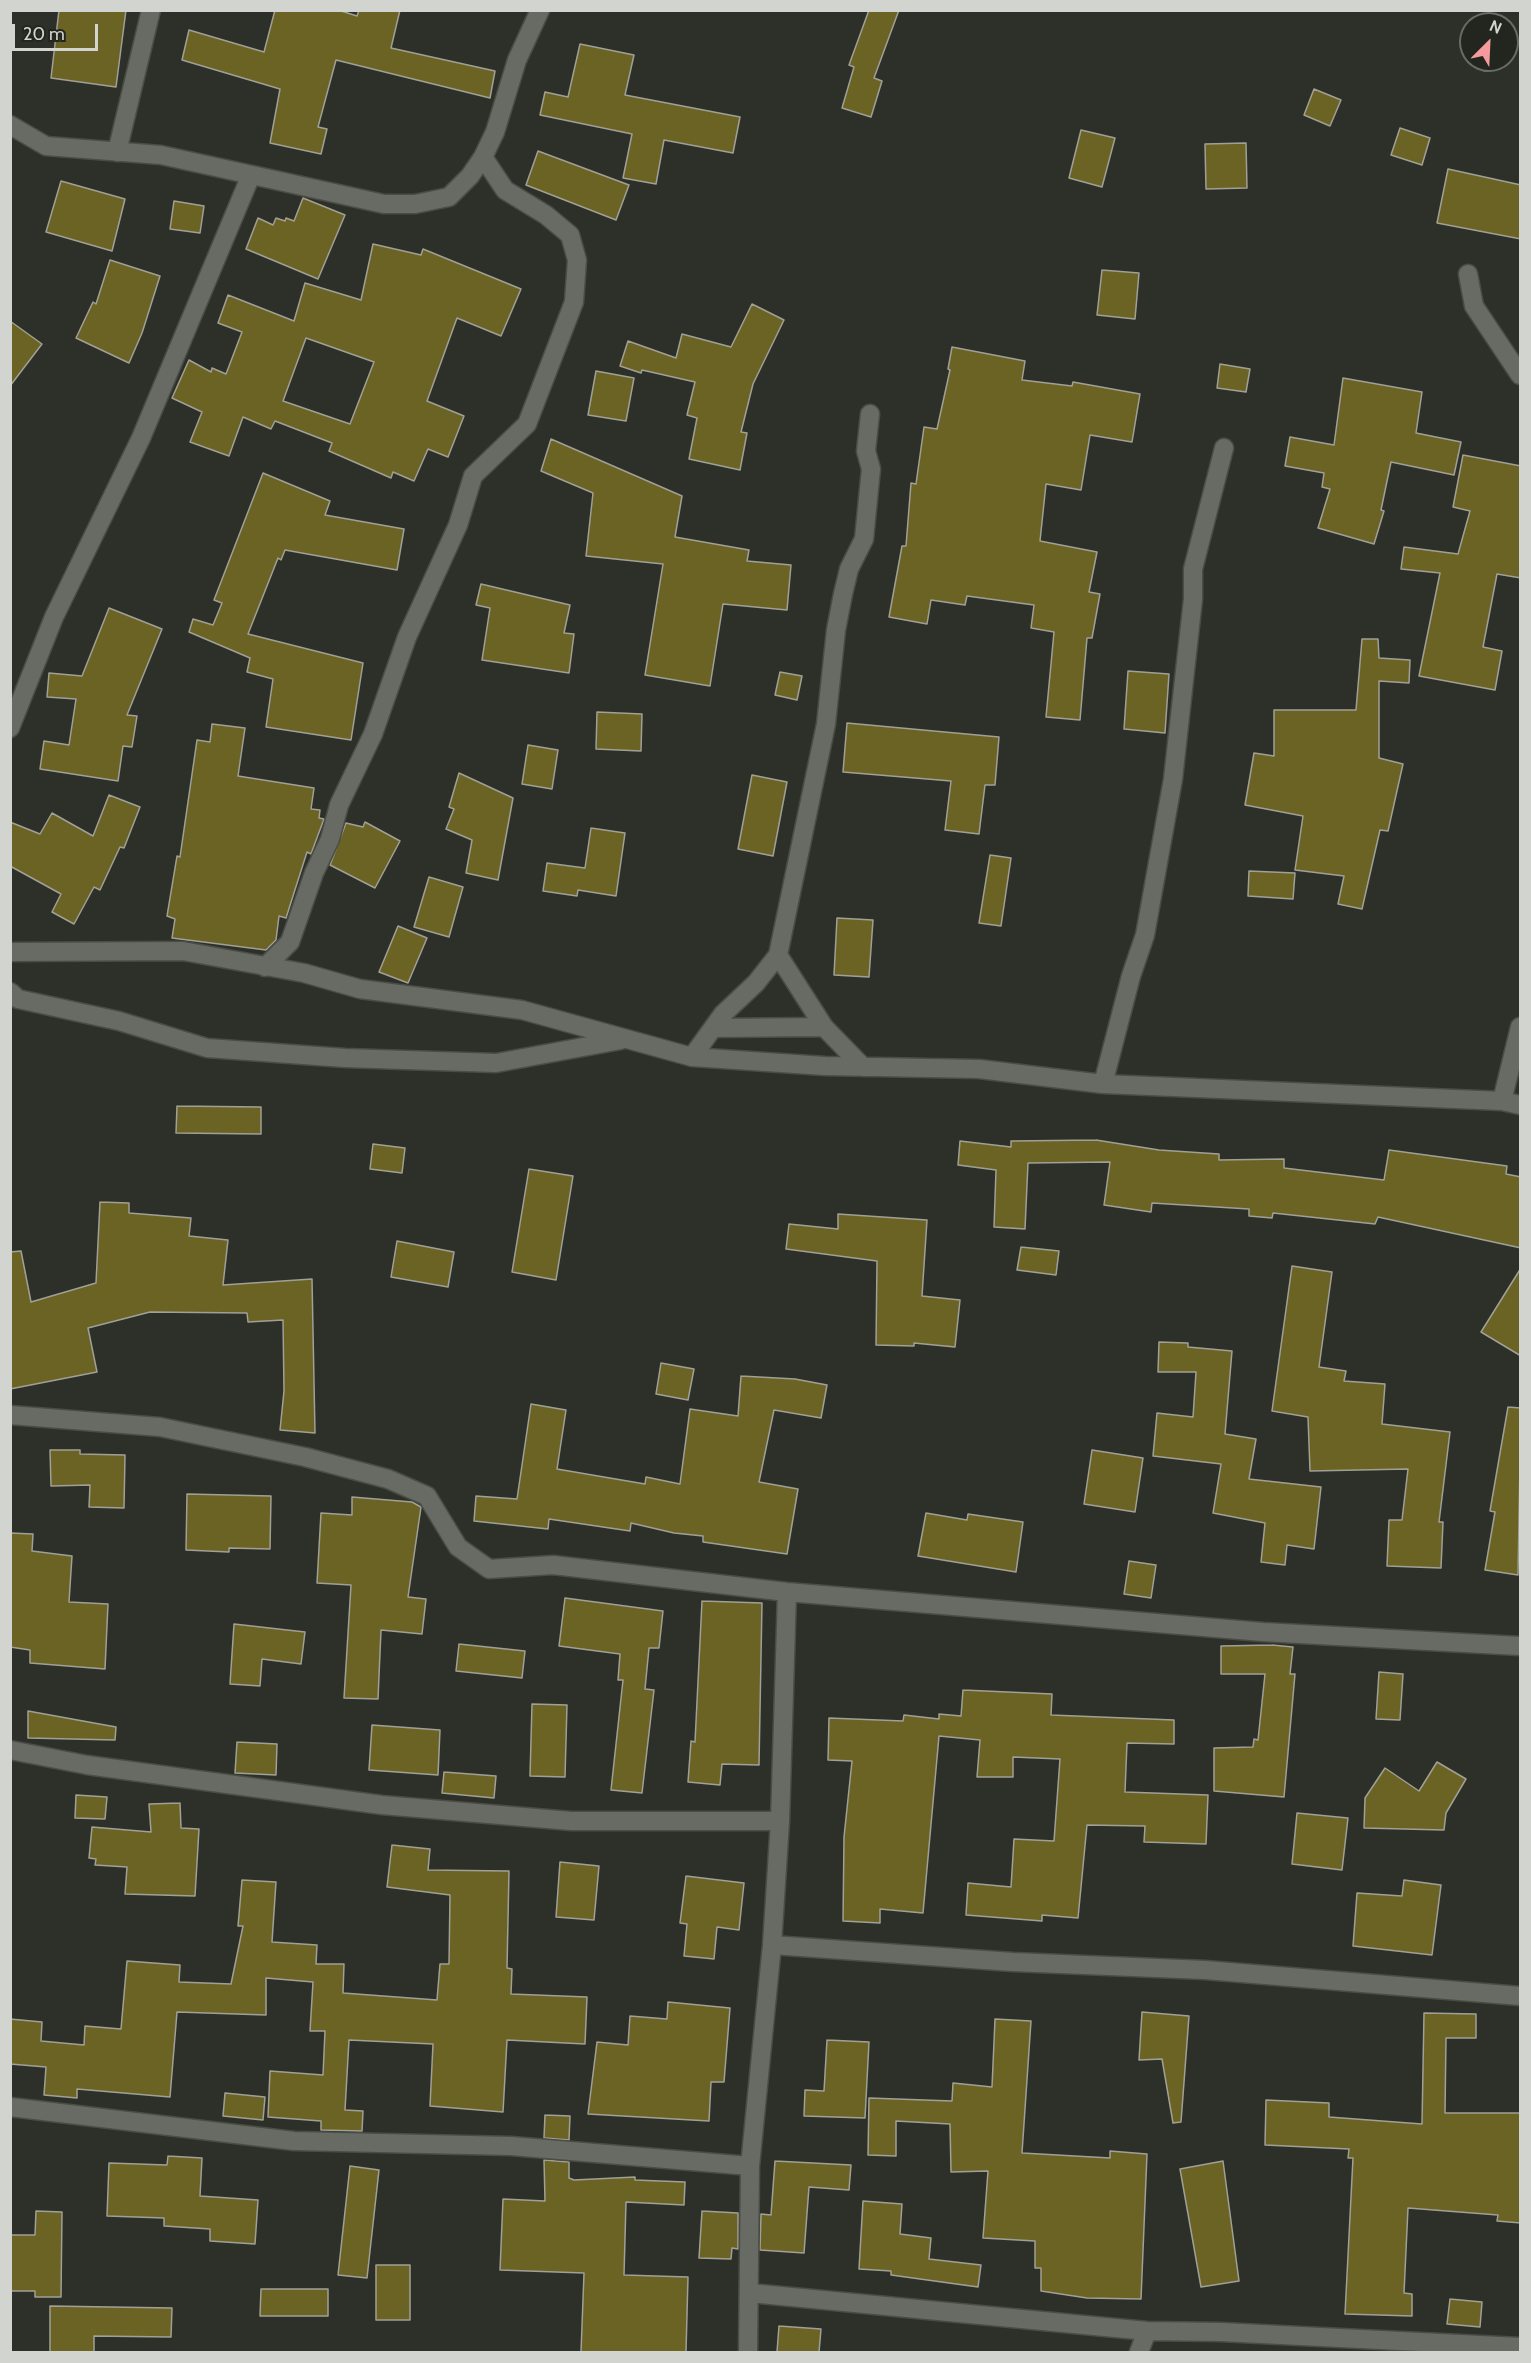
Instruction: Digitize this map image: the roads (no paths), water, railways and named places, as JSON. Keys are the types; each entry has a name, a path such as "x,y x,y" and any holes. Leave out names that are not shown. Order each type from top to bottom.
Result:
{"street":[{"path":"117,152 152,10"},
{"path":"10,125 46,146 161,155 384,204 415,204 449,197 470,176 483,157 495,132 517,60 540,10"},
{"path":"264,967 291,942 314,873 330,839 339,805 373,734 407,637 458,525 473,476 527,424 574,302 577,260 570,236 546,215 505,190 483,157"},
{"path":"10,728 54,617 141,438 251,175"},
{"path":"1468,274 1474,306 1521,375"},
{"path":"692,1057 723,1014 756,983 778,955 826,724 836,630 843,594 849,569 864,539 871,469 866,451 870,414"},
{"path":"1103,1084 1131,975 1145,935 1173,779 1193,599 1193,569 1224,448"},
{"path":"291,942 304,973"},
{"path":"10,952 183,951 304,973 360,989 522,1010 692,1057 863,1067 979,1069 1103,1084 1502,1101 1521,1105"},
{"path":"778,955 824,1027 863,1067"},
{"path":"10,992 18,999 119,1021 207,1048 311,1056 496,1063 627,1039"},
{"path":"713,1028 824,1027"},
{"path":"1502,1101 1521,1027"},
{"path":"10,1415 160,1427 305,1457 388,1479 427,1496 458,1547 489,1569 553,1565 787,1592 1263,1632 1521,1646"},
{"path":"748,2352 750,2166 772,1945 780,1821 787,1592"},
{"path":"10,1750 87,1765 382,1805 570,1821 780,1821"},
{"path":"772,1945 1013,1962 1205,1970 1521,1996"},
{"path":"10,2107 294,2141 511,2146 750,2166"},
{"path":"750,2293 1147,2331 1459,2348 1521,2348"},
{"path":"1139,2352 1147,2331"}]}
